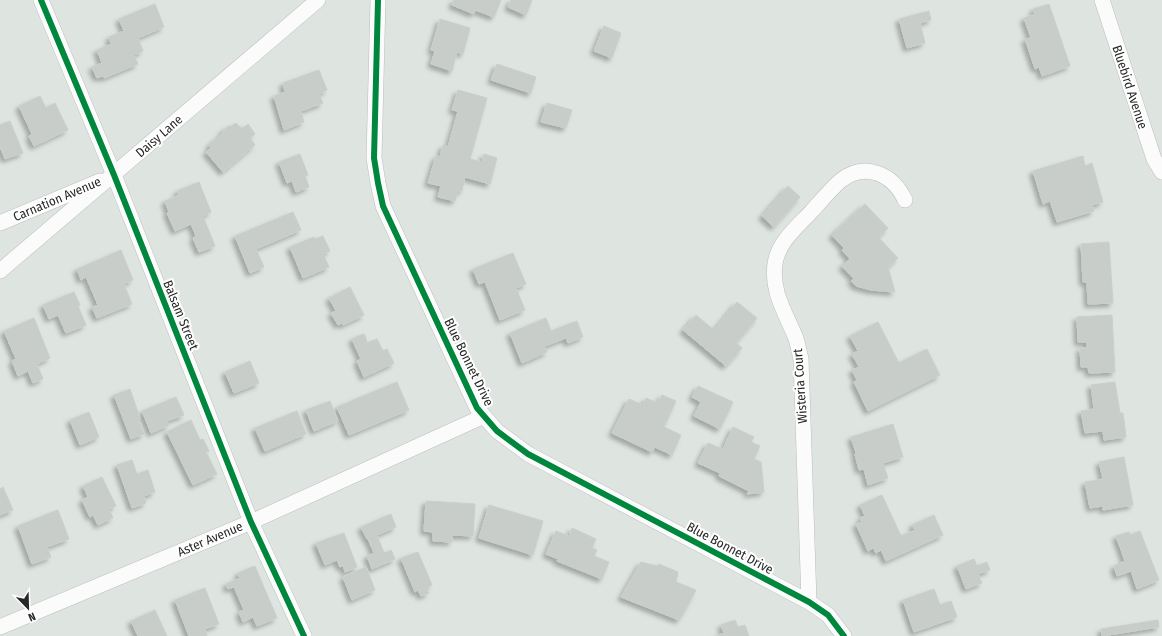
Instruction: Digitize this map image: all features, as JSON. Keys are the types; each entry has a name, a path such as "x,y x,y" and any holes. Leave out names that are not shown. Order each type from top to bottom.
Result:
{"street":[{"name":"Balsam Street","path":"41,0 114,175 251,522 304,636"},
{"name":"Daisy Lane","path":"0,271 318,0"},
{"name":"Blue Bonnet Drive","path":"378,0 374,158 383,206 477,408 497,431 528,454 809,602 828,615 844,636"},
{"name":"Bluebird Avenue","path":"1102,0 1154,159 1162,172"},
{"name":"Wisteria Court","path":"809,602 801,359 796,337 780,304 775,289 774,275 776,258 781,246 796,228 838,183 853,174 868,172 881,174 892,181 900,190 905,200"},
{"name":"Carnation Avenue","path":"0,223 114,175"},
{"name":"Aster Avenue","path":"0,627 251,522 484,416"}],"building":[{"path":"454,0 501,0 494,17 475,10 474,14 452,5"},
{"path":"511,0 532,0 526,15 508,7"},
{"path":"155,4 164,27 138,38 143,51 134,55 138,64 104,78 103,76 97,78 92,67 102,63 97,50 111,44 109,37 124,31 119,19"},
{"path":"1049,4 1070,66 1042,76 1039,67 1035,69 1025,39 1031,38 1024,18 1035,14 1033,9"},
{"path":"929,11 931,20 920,23 925,43 907,48 899,19"},
{"path":"440,19 470,28 463,54 457,52 452,71 431,64 435,51 431,50"},
{"path":"604,26 621,33 612,58 594,51"},
{"path":"497,64 536,77 531,93 491,80"},
{"path":"319,70 327,90 319,94 323,103 301,111 304,122 284,130 274,96 285,92 283,83"},
{"path":"458,90 487,98 470,159 482,162 484,154 497,158 490,184 465,177 462,191 458,190 455,201 438,197 441,186 428,183 436,156 440,157 443,145 448,147 458,111 452,110"},
{"path":"40,96 46,108 55,103 68,130 34,146 29,136 32,134 19,106"},
{"path":"547,103 572,110 566,128 541,122"},
{"path":"10,121 23,153 5,159 1,149 0,150 0,125"},
{"path":"236,123 242,129 248,124 255,134 250,138 255,145 223,172 206,152 211,148 209,145 224,132 222,131"},
{"path":"300,154 308,175 305,176 309,187 296,192 292,181 287,183 279,162"},
{"path":"1083,156 1085,166 1092,163 1103,202 1092,205 1094,211 1057,222 1050,201 1043,204 1033,171"},
{"path":"199,182 211,212 203,216 215,246 199,252 193,238 196,236 191,224 175,231 167,213 169,212 165,201 179,195 177,191"},
{"path":"788,186 800,197 774,227 762,216"},
{"path":"865,204 888,228 878,237 898,258 888,267 895,292 871,290 856,286 851,281 854,279 842,266 850,259 842,250 844,248 832,235"},
{"path":"293,212 301,230 256,249 264,267 250,273 235,236"},
{"path":"323,236 330,251 323,254 329,267 303,278 290,247 314,237 315,239"},
{"path":"1109,242 1113,303 1088,304 1087,282 1083,282 1081,244"},
{"path":"121,250 133,280 124,284 132,304 97,318 92,307 98,305 86,277 81,280 77,269"},
{"path":"513,253 526,284 516,288 525,310 500,320 485,282 479,284 473,269"},
{"path":"350,287 364,315 343,325 342,323 338,325 331,313 336,311 329,298"},
{"path":"74,292 86,325 66,333 58,315 49,319 43,305"},
{"path":"737,302 757,318 736,343 742,348 726,366 683,330 696,315 714,330"},
{"path":"1112,315 1115,372 1089,373 1088,367 1081,367 1080,348 1087,348 1087,342 1078,342 1077,317"},
{"path":"34,318 50,358 37,364 43,379 33,383 28,371 18,376 12,361 16,359 4,331"},
{"path":"546,318 551,331 577,321 583,337 568,343 566,338 545,346 547,352 522,363 510,333"},
{"path":"878,322 899,363 927,349 940,375 868,411 854,382 857,380 852,370 859,367 852,354 858,351 850,336"},
{"path":"363,334 365,335 367,343 377,339 383,351 387,349 394,363 364,377 357,361 361,359 352,339"},
{"path":"250,361 259,383 234,393 225,372"},
{"path":"397,382 409,410 349,435 337,407"},
{"path":"1115,382 1120,413 1123,413 1126,437 1104,440 1103,431 1085,433 1081,411 1094,409 1091,385"},
{"path":"698,386 733,402 720,429 694,416 701,402 692,397"},
{"path":"130,389 140,418 138,419 144,434 131,439 114,395"},
{"path":"662,395 676,401 664,427 681,435 672,455 655,447 652,452 612,433 629,399 643,405 646,398 658,403"},
{"path":"176,397 184,415 167,421 169,425 151,433 142,411"},
{"path":"330,401 338,421 314,431 306,410"},
{"path":"297,411 306,434 265,451 255,428"},
{"path":"89,412 99,437 80,445 70,420"},
{"path":"191,420 200,440 203,439 209,451 206,452 217,474 193,485 167,432"},
{"path":"893,424 903,457 883,463 888,478 868,485 864,469 859,470 851,437"},
{"path":"733,427 754,437 751,442 760,446 754,459 761,462 764,492 747,494 749,491 719,476 720,473 698,463 708,443 723,449"},
{"path":"1124,457 1133,505 1103,510 1103,506 1090,508 1085,482 1103,479 1099,462"},
{"path":"132,460 137,474 148,470 155,492 144,496 146,503 132,508 117,465"},
{"path":"102,477 116,506 109,509 113,518 98,525 93,515 90,517 82,500 88,497 83,486"},
{"path":"3,487 13,510 0,515 0,489"},
{"path":"882,495 901,536 915,530 912,525 934,515 943,535 886,561 881,550 876,553 873,548 868,551 856,524 862,522 860,518 865,516 860,505"},
{"path":"426,501 475,504 473,536 452,535 452,542 433,541 433,532 424,531"},
{"path":"489,505 543,521 533,555 479,538"},
{"path":"58,510 69,539 47,547 51,557 32,564 18,526"},
{"path":"391,514 396,527 377,535 384,553 391,550 395,559 372,569 367,556 374,553 361,527"},
{"path":"572,528 596,539 592,548 597,550 594,556 609,562 602,579 557,561 558,559 546,554 556,531 569,536"},
{"path":"1140,531 1159,580 1137,589 1131,571 1117,576 1114,566 1125,561 1116,536 1129,532 1130,535"},
{"path":"344,533 357,567 345,572 343,566 340,567 337,560 325,565 316,543"},
{"path":"418,552 432,585 426,588 429,593 421,596 418,590 415,592 401,558"},
{"path":"974,559 977,566 987,562 990,570 978,574 982,583 966,589 957,566"},
{"path":"641,562 657,566 659,564 678,572 676,582 696,590 679,620 621,597"},
{"path":"255,566 277,618 257,626 253,617 243,622 239,612 244,610 234,587 228,589 226,584 240,578 238,573"},
{"path":"366,567 375,590 352,600 343,577"},
{"path":"205,588 219,624 205,629 207,636 189,636 175,600"},
{"path":"934,589 940,605 951,601 957,617 914,632 903,600"},
{"path":"155,610 167,636 138,636 131,621"},
{"path":"735,620 738,627 745,625 749,636 716,636 724,633 721,625"},
{"path":"1158,620 1159,627 1102,636 1101,629"}],"cycle path":[{"path":"41,0 114,175 251,522 304,636"},
{"path":"378,0 374,158 383,206 477,408 497,431 528,454 809,602 828,615 844,636"}]}
